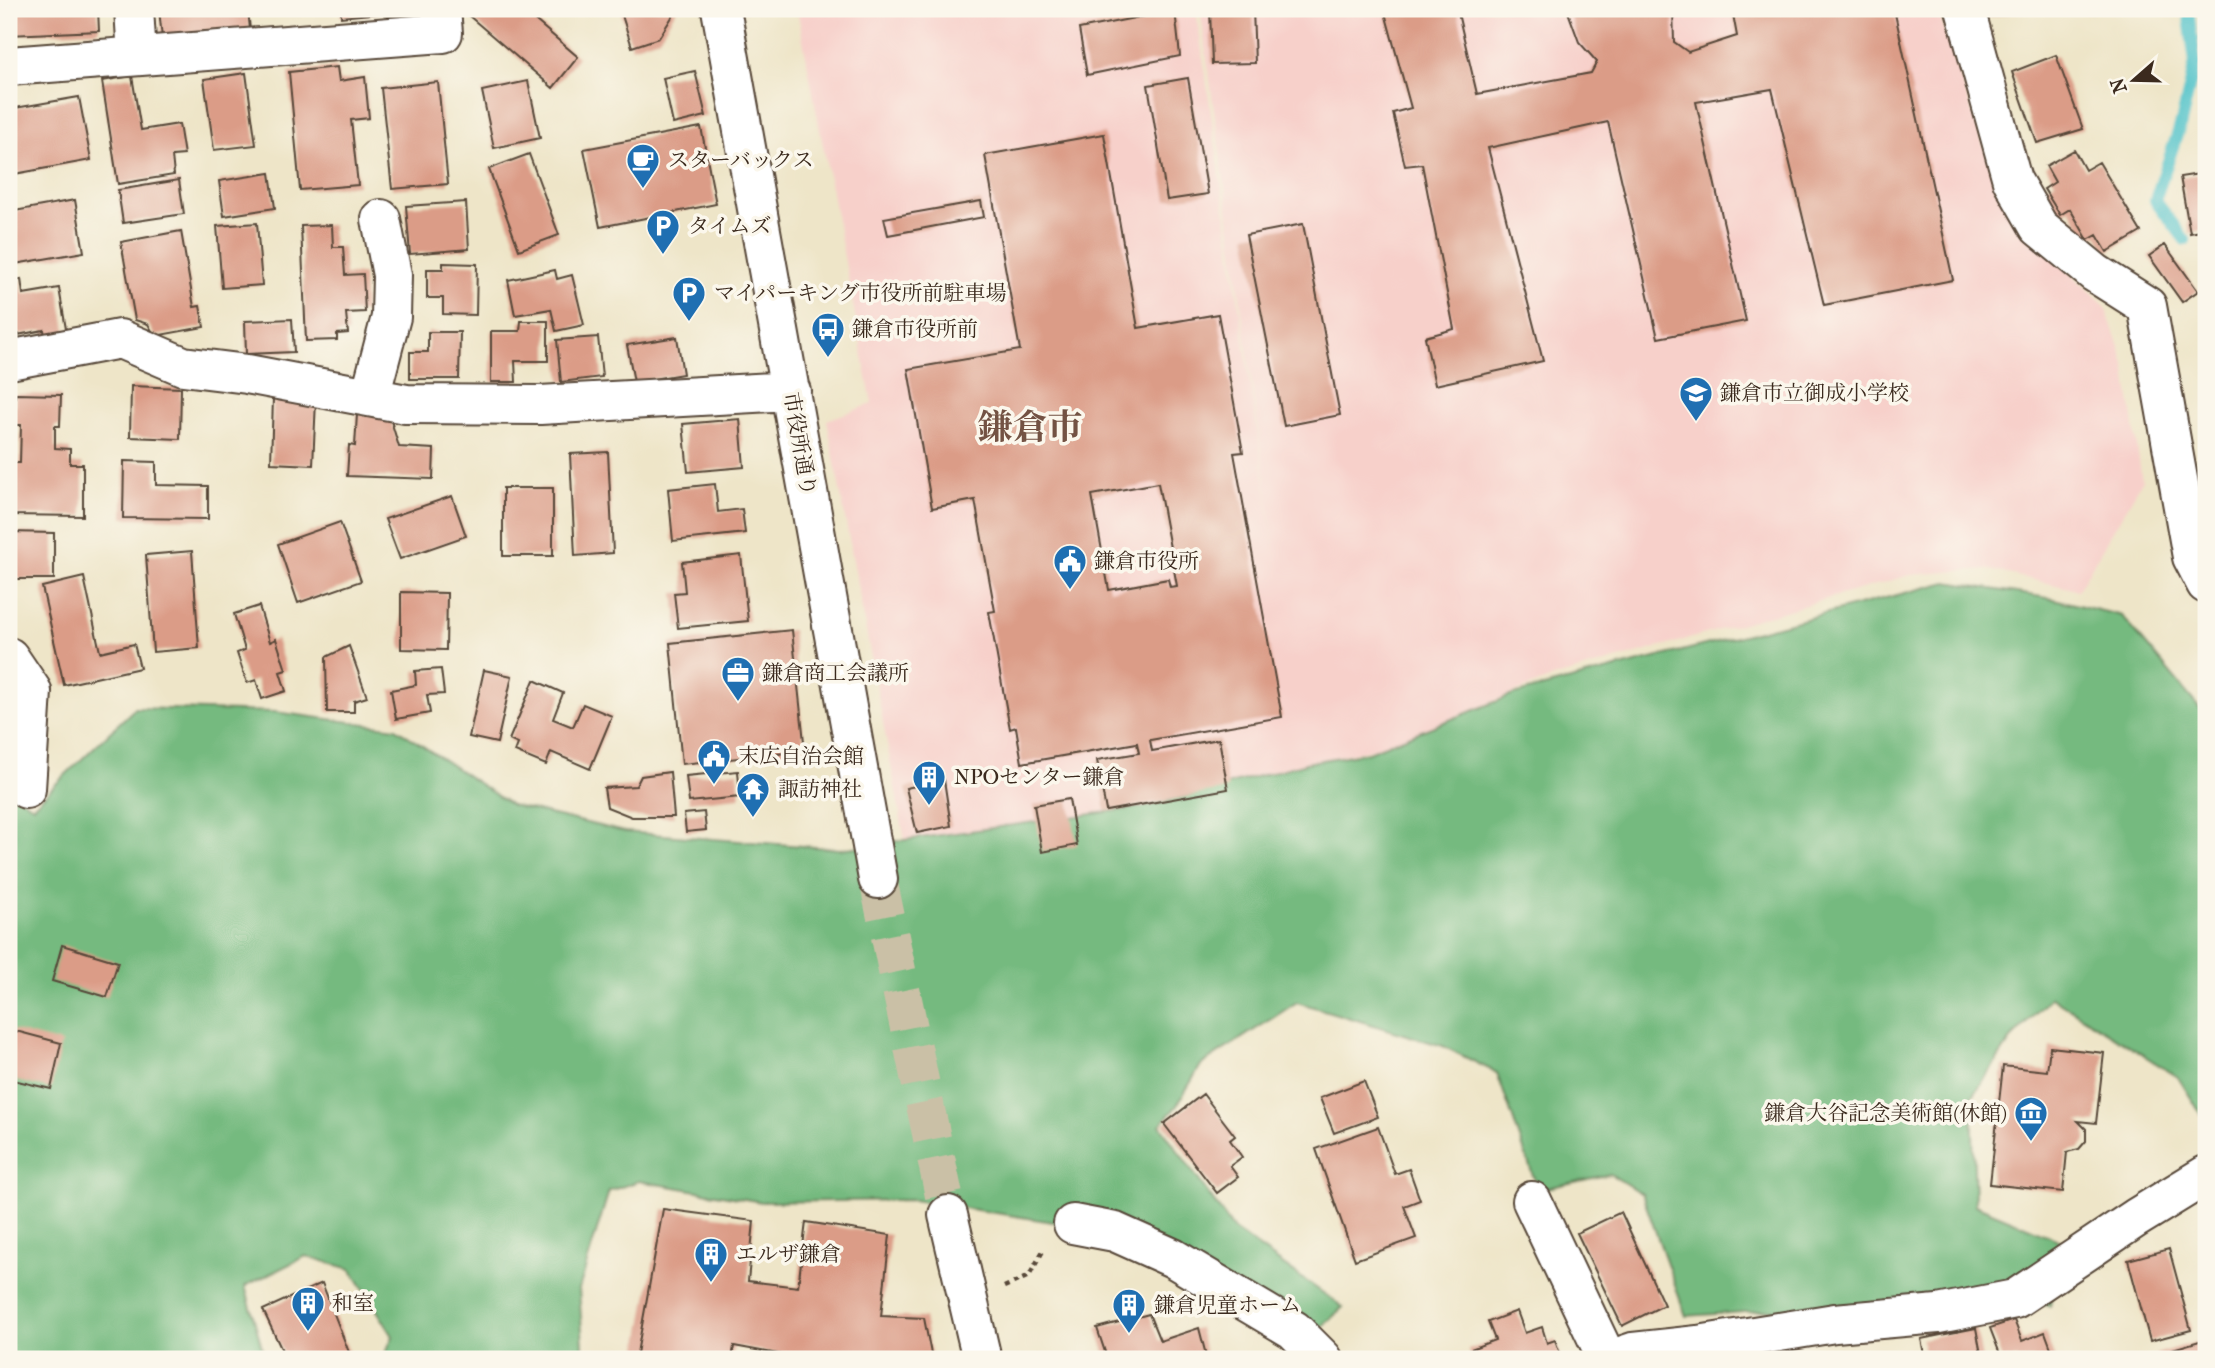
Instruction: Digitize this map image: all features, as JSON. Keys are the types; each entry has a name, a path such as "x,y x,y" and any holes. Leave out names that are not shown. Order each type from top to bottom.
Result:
{"street":[{"path":"135,9 137,56"},
{"path":"9,66 443,33 441,9"},
{"name":"市役所通り","path":"721,9 878,879"},
{"path":"1965,9 2012,180 2039,227 2095,273 2147,306 2192,557 2206,584"},
{"path":"370,397 391,317 392,275 381,219"},
{"path":"9,360 120,339 183,366 247,374 406,404 540,405 791,391"},
{"path":"9,657 32,691 26,789"},
{"path":"1532,1201 1609,1359 1633,1352 1698,1345 1835,1322 1938,1314 2015,1299 2125,1225 2206,1175"},
{"path":"948,1215 982,1359"},
{"path":"1073,1224 1115,1232 1173,1258 1294,1330 1324,1359"}],"shaded area":[{"name":"鎌倉市立御成小学校","path":"797,9 1196,9 1279,580 1200,9 1937,9 1997,184 2052,255 2105,306 2125,364 2142,481 2078,590 1986,569 1910,575 1549,679 1380,747 1306,763 1151,806 905,841 827,420 872,404"}],"green space":[{"path":"1947,582 2054,599 2122,616 2206,716 2206,1122 2178,1077 2051,997 2013,1037 1972,1097 1975,1205 2061,1241 2050,1306 2015,1299 1817,1307 1686,1316 1642,1194 1610,1174 1538,1190 1497,1073 1443,1046 1297,1002 1201,1065 1176,1107 1160,1125 1234,1230 1343,1307 1302,1346 1104,1230 913,1200 762,1202 639,1181 609,1191 579,1289 584,1359 383,1359 393,1336 351,1269 306,1256 245,1286 265,1359 9,1359 9,791 33,806 135,708 275,712 396,728 511,805 625,832 840,849 1151,806 1306,763 1368,752 1513,695"}],"building":[{"path":"9,9 98,9 99,31 9,35"},
{"path":"159,9 248,9 250,30 162,38"},
{"path":"341,9 400,9 400,11 341,17"},
{"path":"461,9 522,9 578,57 553,88"},
{"path":"620,9 677,9 659,38 632,47"},
{"path":"1210,9 1253,9 1255,63 1212,64"},
{"path":"1384,9 1457,9 1477,94 1591,73 1597,62 1579,42 1567,9 1673,9 1674,42 1688,52 1737,36 1732,9 1894,9 1953,280 1824,305 1772,89 1696,102 1746,321 1658,338 1608,122 1488,148 1543,361 1435,385 1425,337 1454,329 1422,164 1405,166 1393,113 1411,108"},
{"path":"1988,9 2026,9 2026,10 1989,17"},
{"path":"1175,10 1180,56 1087,75 1079,29"},
{"path":"2056,55 2083,129 2037,143 2012,72"},
{"path":"337,67 339,81 365,77 369,118 351,120 358,185 300,190 289,72"},
{"path":"695,71 706,116 673,124 663,78"},
{"path":"246,73 256,145 214,150 204,79"},
{"path":"132,76 141,130 179,124 184,155 172,156 174,175 118,184 102,81"},
{"path":"1188,78 1208,194 1167,200 1148,85"},
{"path":"528,81 540,138 494,148 482,91"},
{"path":"438,82 448,184 392,189 381,88"},
{"path":"79,97 91,160 9,175 9,109"},
{"path":"701,127 716,204 600,227 584,149"},
{"path":"1104,134 1138,328 1218,314 1243,452 1234,453 1282,717 1150,740 1152,751 1219,739 1228,789 1106,811 1097,760 1139,753 1137,743 1022,763 1016,727 1010,729 989,612 995,611 975,500 932,508 908,369 1020,350 985,155","holes":["1158,483 1177,586 1170,587 1168,579 1109,590 1092,495"]},
{"path":"2074,150 2085,170 2099,162 2141,232 2107,252 2097,235 2088,240 2070,209 2060,215 2044,189 2055,182 2046,166"},
{"path":"529,154 559,235 519,250 489,169"},
{"path":"270,173 275,208 224,216 219,181"},
{"path":"2206,173 2206,230 2190,233 2180,177"},
{"path":"179,180 184,214 123,223 118,190"},
{"path":"75,200 84,252 9,265 9,212"},
{"path":"981,201 984,217 888,235 884,218"},
{"path":"466,202 469,249 410,254 406,206"},
{"path":"257,223 262,285 222,288 217,226"},
{"path":"1303,224 1340,415 1284,426 1246,235"},
{"path":"332,225 333,247 343,247 345,275 363,274 365,312 346,313 348,333 337,334 337,340 306,341 301,226"},
{"path":"181,231 194,307 200,306 204,327 155,336 148,324 135,320 121,242"},
{"path":"2165,245 2198,291 2182,302 2149,256"},
{"path":"443,263 477,264 476,315 443,314 443,298 427,298 427,269 443,269"},
{"path":"555,270 557,279 572,275 584,325 556,331 551,309 515,315 508,280"},
{"path":"21,279 23,294 59,288 67,335 46,339 44,330 17,335 15,325 9,326 9,281"},
{"path":"292,319 294,352 246,354 245,321"},
{"path":"521,321 548,321 548,361 515,361 516,382 491,382 491,331 520,331"},
{"path":"428,332 460,332 459,379 410,379 410,352 428,352"},
{"path":"598,337 602,377 561,382 557,340"},
{"path":"677,337 683,374 634,382 627,345"},
{"path":"131,386 181,388 180,439 130,437"},
{"path":"15,394 61,395 60,426 55,426 55,448 70,449 70,464 83,464 83,516 9,515 9,463 20,463 21,425 15,425"},
{"path":"273,398 316,400 313,465 271,463"},
{"path":"357,414 389,414 399,447 434,449 433,479 347,476 349,445 355,446"},
{"path":"740,419 744,467 688,472 683,424"},
{"path":"608,452 613,553 575,556 570,454"},
{"path":"124,461 156,462 156,485 208,486 208,519 123,518"},
{"path":"715,484 718,512 742,509 745,533 673,541 668,489"},
{"path":"503,488 553,488 553,556 503,556"},
{"path":"452,496 466,536 400,559 385,519"},
{"path":"340,522 361,581 298,603 278,544"},
{"path":"9,532 54,533 54,579 9,579"},
{"path":"192,551 199,648 153,652 146,555"},
{"path":"741,555 748,621 678,628 674,593 685,592 682,562"},
{"path":"84,577 100,652 134,644 140,668 64,685 42,587"},
{"path":"401,592 447,593 446,650 401,649"},
{"path":"259,606 270,642 276,639 286,670 280,672 286,691 262,699 256,680 247,683 237,653 245,650 234,614"},
{"path":"792,630 805,751 682,764 670,643"},
{"path":"349,646 367,697 354,701 354,712 327,712 326,657"},
{"path":"441,669 444,694 427,695 430,713 396,719 391,690 416,685 415,671"},
{"path":"484,670 512,676 497,743 469,737"},
{"path":"534,680 563,693 553,719 573,727 583,704 612,716 590,769 551,752 546,765 515,752 518,744 509,740"},
{"path":"738,771 740,797 689,802 686,776"},
{"path":"670,772 674,817 632,817 607,807 604,788 636,786 641,776"},
{"name":"NPOセンター鎌倉","path":"944,780 951,826 917,833 906,788"},
{"path":"1069,799 1077,845 1042,852 1034,805"},
{"path":"704,812 706,830 686,832 684,814"},
{"path":"62,945 118,962 107,997 52,981"},
{"path":"12,1030 61,1043 51,1089 9,1079 9,1044"},
{"path":"2050,1047 2104,1053 2096,1123 2078,1121 2086,1129 2086,1141 2079,1149 2067,1152 2063,1192 1990,1184 2003,1066 2047,1071"},
{"path":"1364,1081 1378,1117 1334,1133 1320,1098"},
{"path":"1203,1094 1235,1136 1230,1140 1242,1157 1230,1166 1238,1177 1217,1193 1164,1124"},
{"path":"1378,1127 1395,1174 1409,1169 1420,1200 1404,1206 1416,1238 1355,1260 1316,1149"},
{"name":"エルザ鎌倉","path":"663,1209 754,1221 748,1281 798,1287 806,1222 890,1235 881,1316 924,1318 932,1359 789,1359 789,1356 734,1346 732,1359 636,1359"},
{"path":"1621,1212 1664,1305 1622,1326 1577,1233"},
{"path":"2169,1249 2191,1330 2150,1341 2128,1260"},
{"name":"和室","path":"322,1283 350,1355 339,1359 286,1359 263,1310"},
{"path":"1517,1311 1525,1333 1542,1327 1547,1343 1555,1340 1562,1359 1472,1359 1468,1350 1495,1340 1488,1322"},
{"name":"鎌倉児童ホーム","path":"1149,1314 1160,1341 1199,1328 1207,1359 1096,1359 1106,1355 1097,1328"},
{"path":"2014,1320 2022,1341 2045,1332 2055,1359 2002,1359 1990,1328"},
{"path":"1976,1328 1982,1359 1925,1359 1921,1339"},
{"path":"2206,1339 2206,1359 2157,1359 2156,1354"}],"waterway":[{"path":"2185,240 2155,200 2181,123 2195,63 2188,9"}],"tunnel":[{"path":"878,879 948,1215"}],"place":[{"name":"スターバックス","path":"643,190"},
{"name":"タイムズ","path":"663,256"},
{"name":"マイパーキング市役所前駐車場","path":"689,323"},
{"name":"鎌倉市役所前","path":"828,359"},
{"name":"鎌倉市立御成小学校","path":"1696,423"},
{"name":"鎌倉市役所","path":"1070,591"},
{"name":"鎌倉商工会議所","path":"738,703"},
{"name":"末広自治会館","path":"714,786"},
{"name":"NPOセンター鎌倉","path":"929,807"},
{"name":"諏訪神社","path":"753,819"},
{"name":"鎌倉大谷記念美術館(休館)","path":"2031,1143"},
{"name":"エルザ鎌倉","path":"711,1284"},
{"name":"和室","path":"308,1333"},
{"name":"鎌倉児童ホーム","path":"1129,1335"}],"district":[{"name":"鎌倉市","path":"1030,427"}]}
